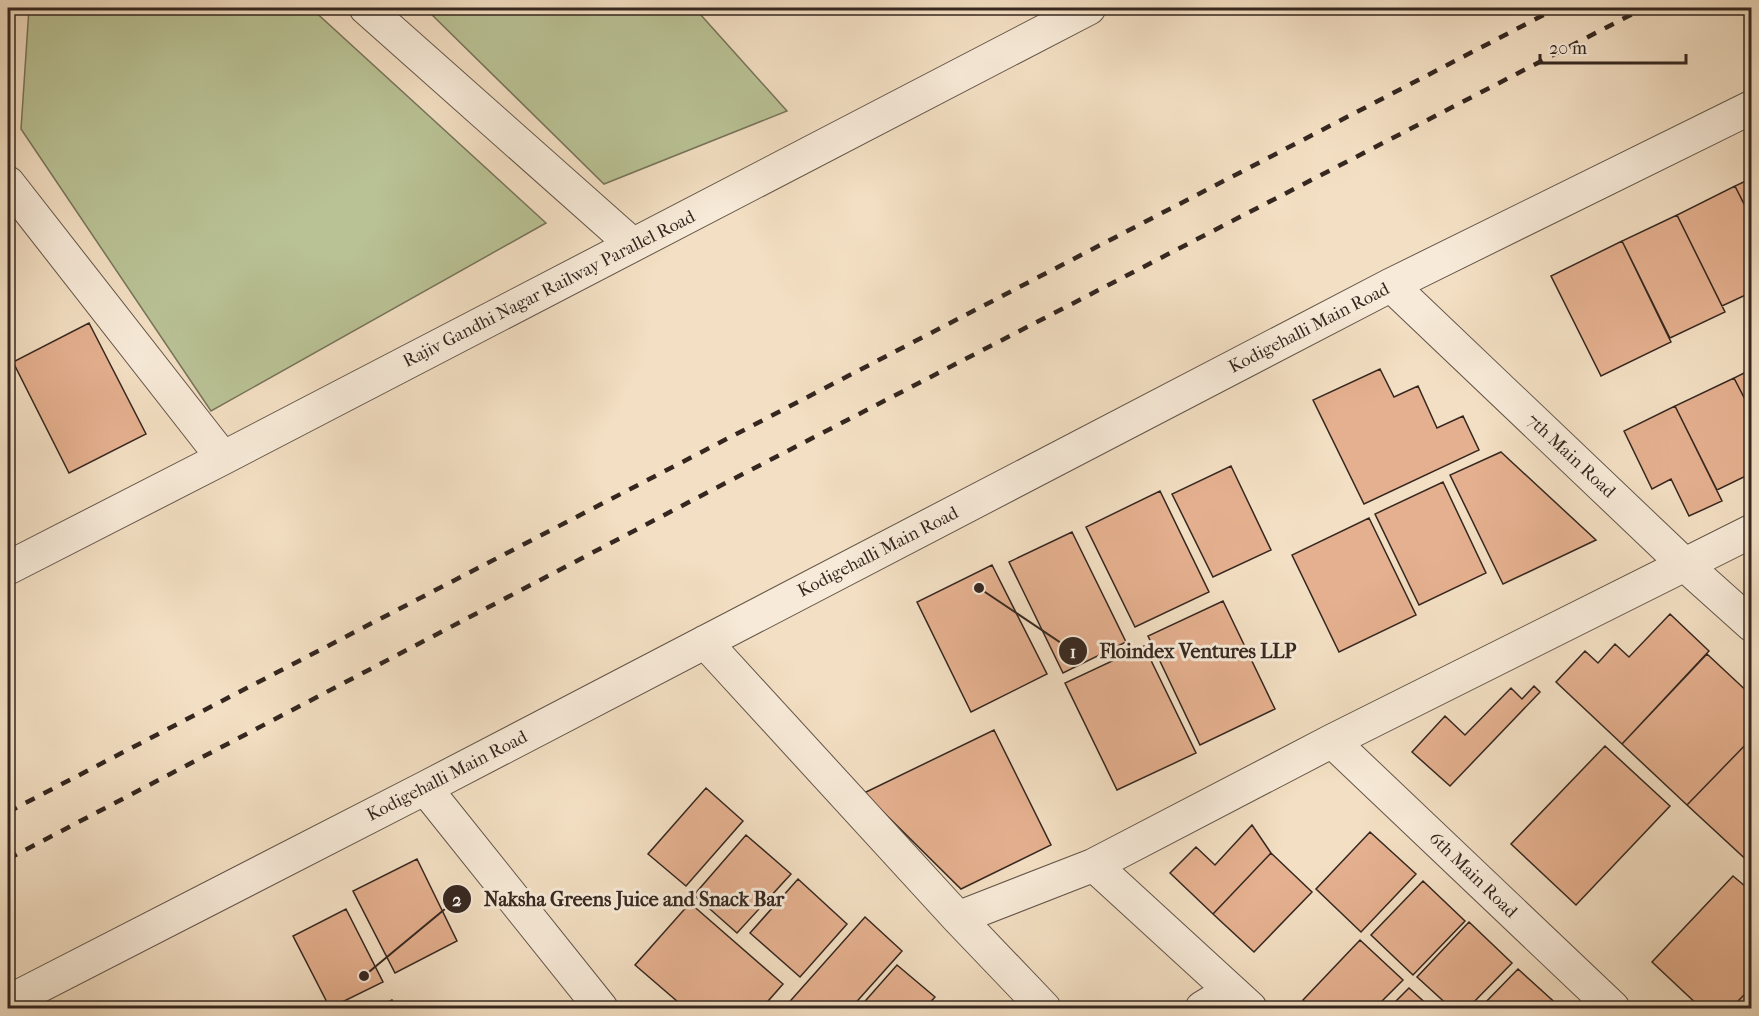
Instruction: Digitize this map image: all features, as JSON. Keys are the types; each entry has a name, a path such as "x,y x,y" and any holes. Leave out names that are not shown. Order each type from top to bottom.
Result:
{"street":[{"path":"366,8 633,245"},
{"name":"Rajiv Gandhi Nagar Railway Parallel Road","path":"8,568 633,245 1038,18 1089,8"},
{"name":"Kodigehalli Main Road","path":"8,1002 425,788 1391,285 1752,107"},
{"path":"8,183 224,458"},
{"name":"7th Main Road","path":"1391,285 1684,564 1752,625"},
{"path":"958,918 1094,865 1332,741 1752,531"},
{"path":"705,642 958,918 1044,1008"},
{"name":"6th Main Road","path":"1332,741 1613,1008"},
{"path":"425,788 601,1008"},
{"path":"1094,865 1240,1000"},
{"path":"1202,1008 1240,1000"}],"green space":[{"path":"29,8 311,8 546,223 211,411 21,129"},
{"path":"425,8 714,8 700,14 787,111 604,184"}],"building":[{"path":"1752,178 1752,220 1735,186"},
{"path":"1735,186 1752,220 1752,292 1722,306 1677,215"},
{"path":"1677,215 1725,312 1670,338 1622,241"},
{"path":"1622,241 1671,342 1601,376 1551,276"},
{"path":"89,323 146,434 69,473 13,362"},
{"path":"1380,369 1394,397 1418,386 1437,428 1463,416 1479,450 1364,504 1313,400"},
{"path":"1752,369 1752,413 1734,378"},
{"path":"1734,378 1752,413 1752,473 1717,490 1675,406"},
{"path":"1675,406 1722,501 1689,516 1671,479 1652,489 1624,431"},
{"path":"1501,452 1596,540 1503,584 1450,475"},
{"path":"1231,466 1271,550 1213,577 1172,494"},
{"path":"1443,482 1486,573 1419,605 1375,514"},
{"path":"1160,491 1209,592 1135,627 1086,527"},
{"path":"1369,518 1416,615 1339,652 1292,555"},
{"path":"1072,532 1126,642 1063,673 1009,562"},
{"path":"992,565 1047,674 971,712 917,602"},
{"path":"1223,601 1275,709 1200,745 1148,636"},
{"path":"1670,614 1709,651 1622,744 1556,682 1585,651 1598,663 1615,644 1629,657"},
{"path":"1144,646 1196,753 1117,790 1065,683"},
{"path":"1707,654 1752,696 1752,738 1687,805 1622,744"},
{"path":"1534,686 1540,692 1450,786 1412,752 1445,716 1465,735 1511,688 1522,699"},
{"path":"994,730 1051,845 961,889 864,793"},
{"path":"1752,738 1752,865 1687,805"},
{"path":"1605,746 1670,806 1576,905 1511,844"},
{"path":"706,788 743,821 686,886 648,854"},
{"path":"1252,825 1271,853 1213,914 1170,873 1196,847 1215,865"},
{"path":"1370,832 1416,874 1361,932 1316,889"},
{"path":"746,835 791,874 737,933 694,895"},
{"path":"1271,853 1312,892 1254,952 1213,914"},
{"path":"417,859 457,941 395,973 353,891"},
{"path":"1733,876 1752,892 1752,987 1731,1008 1701,1008 1652,962"},
{"path":"798,879 847,924 800,977 750,933"},
{"path":"1423,881 1465,921 1413,975 1371,935"},
{"path":"690,903 783,984 762,1008 685,1008 635,965"},
{"path":"346,909 383,982 330,1008 293,936"},
{"path":"865,917 902,951 851,1008 784,1008"},
{"path":"1469,922 1512,963 1468,1008 1451,1008 1417,977"},
{"path":"1360,940 1403,980 1375,1008 1311,1008 1303,1000"},
{"path":"897,965 935,997 925,1008 859,1008"},
{"path":"1518,969 1561,1008 1480,1008"},
{"path":"1752,987 1752,1008 1731,1008"},
{"path":"1409,988 1431,1008 1389,1008"},
{"path":"392,1000 396,1008 375,1008"}],"railway":[{"path":"8,812 1557,8"},
{"path":"8,859 712,490 1644,8"}],"place":[{"name":"Floindex Ventures LLP","path":"979,588"},
{"name":"Naksha Greens Juice and Snack Bar","path":"364,976"}]}
